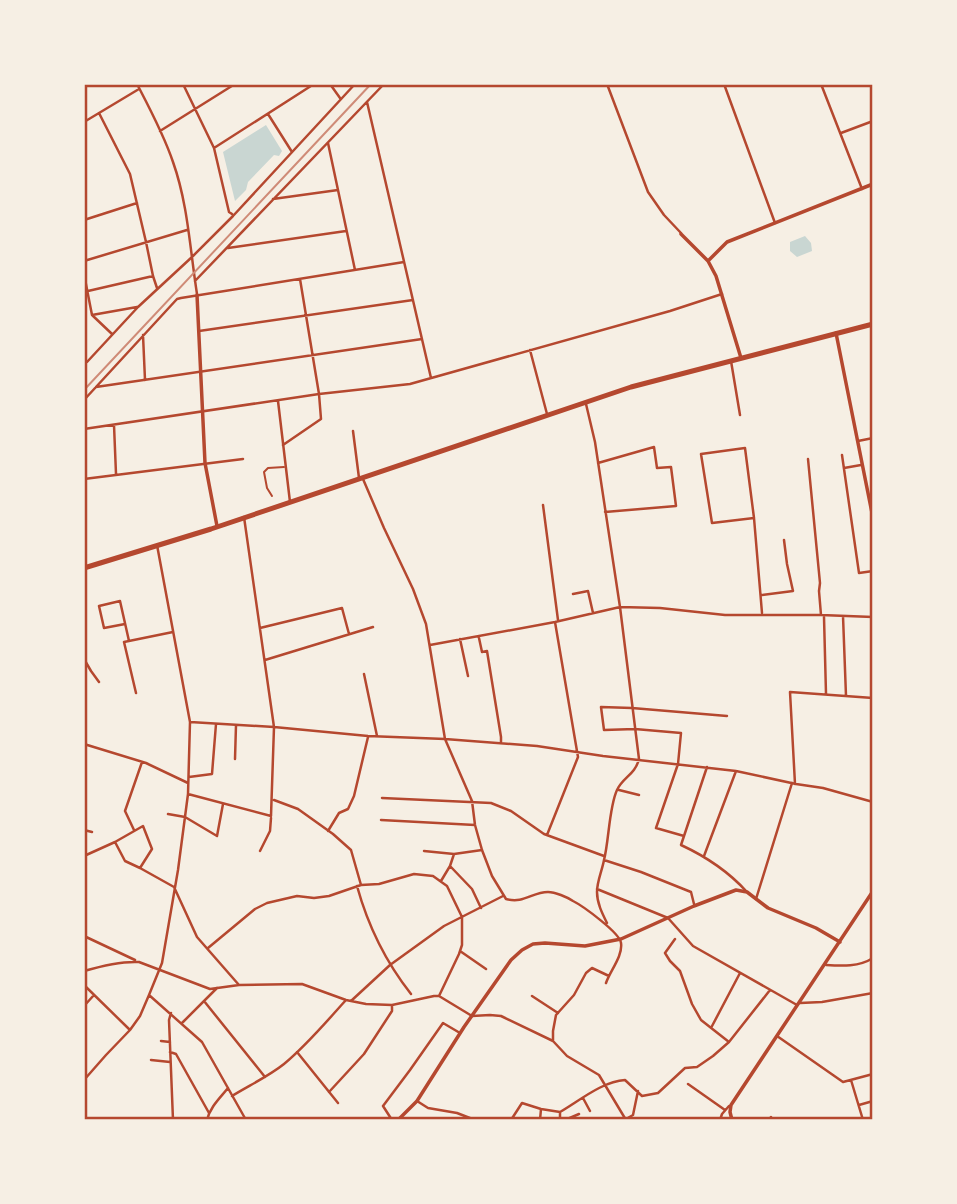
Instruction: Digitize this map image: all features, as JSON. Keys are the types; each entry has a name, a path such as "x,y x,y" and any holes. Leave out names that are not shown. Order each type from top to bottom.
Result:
{"highway":[{"path":"84,568 290,502 585,401 873,324"}],"street":[{"path":"137,84 160,131 176,171 183,199 197,295 205,463 217,526"},
{"path":"183,84 214,148 229,212 233,216"},
{"path":"160,131 235,84"},
{"path":"214,148 314,84"},
{"path":"330,84 341,99"},
{"path":"84,362 233,216 355,84"},
{"path":"195,281 384,84"},
{"path":"607,84 648,192 664,215 708,261 716,276 741,358"},
{"path":"723,84 775,223"},
{"path":"821,84 862,189"},
{"path":"84,122 139,89"},
{"path":"367,102 431,378"},
{"path":"99,113 130,174 158,289"},
{"path":"268,114 292,152"},
{"path":"841,133 873,121"},
{"path":"328,143 355,270"},
{"path":"708,261 727,242 873,184"},
{"path":"273,199 338,190"},
{"path":"84,219 136,203"},
{"path":"84,261 187,230"},
{"path":"227,248 346,232"},
{"path":"84,400 177,299 404,262"},
{"path":"84,274 92,314 112,334"},
{"path":"88,291 153,276"},
{"path":"283,445 321,419 300,279"},
{"path":"84,429 319,394 410,384 722,294"},
{"path":"200,331 413,300"},
{"path":"92,314 138,307"},
{"path":"836,333 873,517"},
{"path":"143,335 145,380"},
{"path":"96,387 422,339"},
{"path":"530,350 547,414"},
{"path":"731,361 740,415"},
{"path":"278,401 290,502"},
{"path":"585,401 595,442 620,607 639,759 638,766 617,790 597,889 600,910 608,927"},
{"path":"114,425 116,475"},
{"path":"353,431 361,477 413,589 426,624 446,739 472,801 475,825 492,876 506,899 518,901 545,892 556,894 573,901 621,939"},
{"path":"858,441 873,438"},
{"path":"598,463 654,447 657,468 671,467 676,506 605,512"},
{"path":"754,518 712,523 701,454 745,448 754,518 762,594 762,615"},
{"path":"842,455 859,573 873,572"},
{"path":"84,479 243,459"},
{"path":"808,459 823,615 826,694"},
{"path":"844,468 862,464"},
{"path":"543,505 578,757 548,835"},
{"path":"244,517 274,727 270,831 260,851"},
{"path":"762,594 793,591 784,540"},
{"path":"84,1080 130,1030 149,996 162,963 178,870 188,794 190,722 157,545"},
{"path":"572,594 588,591 593,613"},
{"path":"125,624 104,628 99,606 120,601 125,624 128,641"},
{"path":"430,645 620,607 725,615 873,617"},
{"path":"260,628 342,608 349,634"},
{"path":"844,616 846,696"},
{"path":"265,660 373,627"},
{"path":"136,693 124,642 173,632"},
{"path":"479,636 482,652 487,651 501,742"},
{"path":"460,639 468,676"},
{"path":"84,659 99,682"},
{"path":"363,674 377,736"},
{"path":"756,899 794,784 790,692 873,698"},
{"path":"684,836 656,828 678,764 681,733 635,729 604,730 601,707 727,716"},
{"path":"190,722 368,736 501,742 736,771 823,788 873,802"},
{"path":"189,777 212,774 215,724"},
{"path":"235,759 236,725"},
{"path":"328,831 339,813 348,809 354,796 368,736"},
{"path":"84,745 142,761 188,783"},
{"path":"134,830 125,811 142,761"},
{"path":"707,767 681,845 704,856 733,876 747,892 768,908 816,928 840,942"},
{"path":"704,856 736,771"},
{"path":"617,790 639,794"},
{"path":"188,794 271,817"},
{"path":"382,798 472,801 504,807 548,835 691,892 694,906"},
{"path":"273,799 298,809 351,850 368,923 390,965 411,994"},
{"path":"168,814 185,817 217,836 223,804"},
{"path":"381,820 475,825"},
{"path":"84,856 142,826 152,849 140,867"},
{"path":"84,830 92,832"},
{"path":"115,842 125,861 174,887 197,937 239,985"},
{"path":"424,850 454,854 482,850"},
{"path":"441,881 454,854"},
{"path":"450,866 472,890 481,908"},
{"path":"208,948 255,909 267,903 298,896 329,896 359,886 386,883 414,874 433,876 447,886 462,916 462,945 439,996"},
{"path":"597,889 668,918 693,946 798,1004 873,994"},
{"path":"398,1120 417,1101 511,960 528,946 545,943 585,946 621,939 730,891 747,892"},
{"path":"720,1120 873,891"},
{"path":"232,1096 285,1063 349,1000 390,965 444,926 503,896"},
{"path":"84,936 139,962 210,989 239,985 302,984 366,1004 392,1005 439,996 472,1016 501,1016 553,1041 567,1056 599,1075 625,1120 633,1115 638,1091"},
{"path":"606,983 620,955 621,939"},
{"path":"675,939 666,953 680,971 692,1004 701,1020 729,1042"},
{"path":"460,951 486,969"},
{"path":"825,965 858,965 873,958"},
{"path":"84,971 119,963 139,962"},
{"path":"553,1041 558,1013 576,992 586,973 592,968 609,976"},
{"path":"711,1028 740,973"},
{"path":"84,985 130,1030"},
{"path":"182,1023 217,988"},
{"path":"511,1120 523,1103 560,1112 605,1085 622,1080 642,1096 657,1093 685,1068 697,1067 729,1042 770,990"},
{"path":"84,1006 94,995"},
{"path":"149,996 202,1042 246,1120"},
{"path":"532,996 558,1013"},
{"path":"204,1002 265,1077"},
{"path":"329,1092 364,1054 393,1011 392,1005"},
{"path":"171,1013 169,1020 173,1120"},
{"path":"392,1120 383,1106 443,1023 460,1033"},
{"path":"777,1036 843,1082 873,1074"},
{"path":"161,1041 170,1042"},
{"path":"170,1052 176,1054 209,1113"},
{"path":"297,1052 338,1103"},
{"path":"151,1060 170,1062"},
{"path":"851,1080 863,1120"},
{"path":"688,1084 725,1110"},
{"path":"207,1120 209,1113 228,1088"},
{"path":"583,1098 590,1111"},
{"path":"417,1101 428,1108 457,1113 475,1120"},
{"path":"859,1105 873,1101"},
{"path":"731,1105 732,1120"},
{"path":"540,1120 541,1109"},
{"path":"560,1112 560,1120 579,1114"}],"lane":[{"path":"272,496 267,488 264,472 268,468 286,467"}],"shaded area":[{"path":"266,125 282,151 279,156 274,155 248,182 246,190 235,201 223,152"},
{"path":"805,236 811,243 812,251 797,257 790,251 790,242"}],"railway":[{"path":"84,390 371,84"}]}
